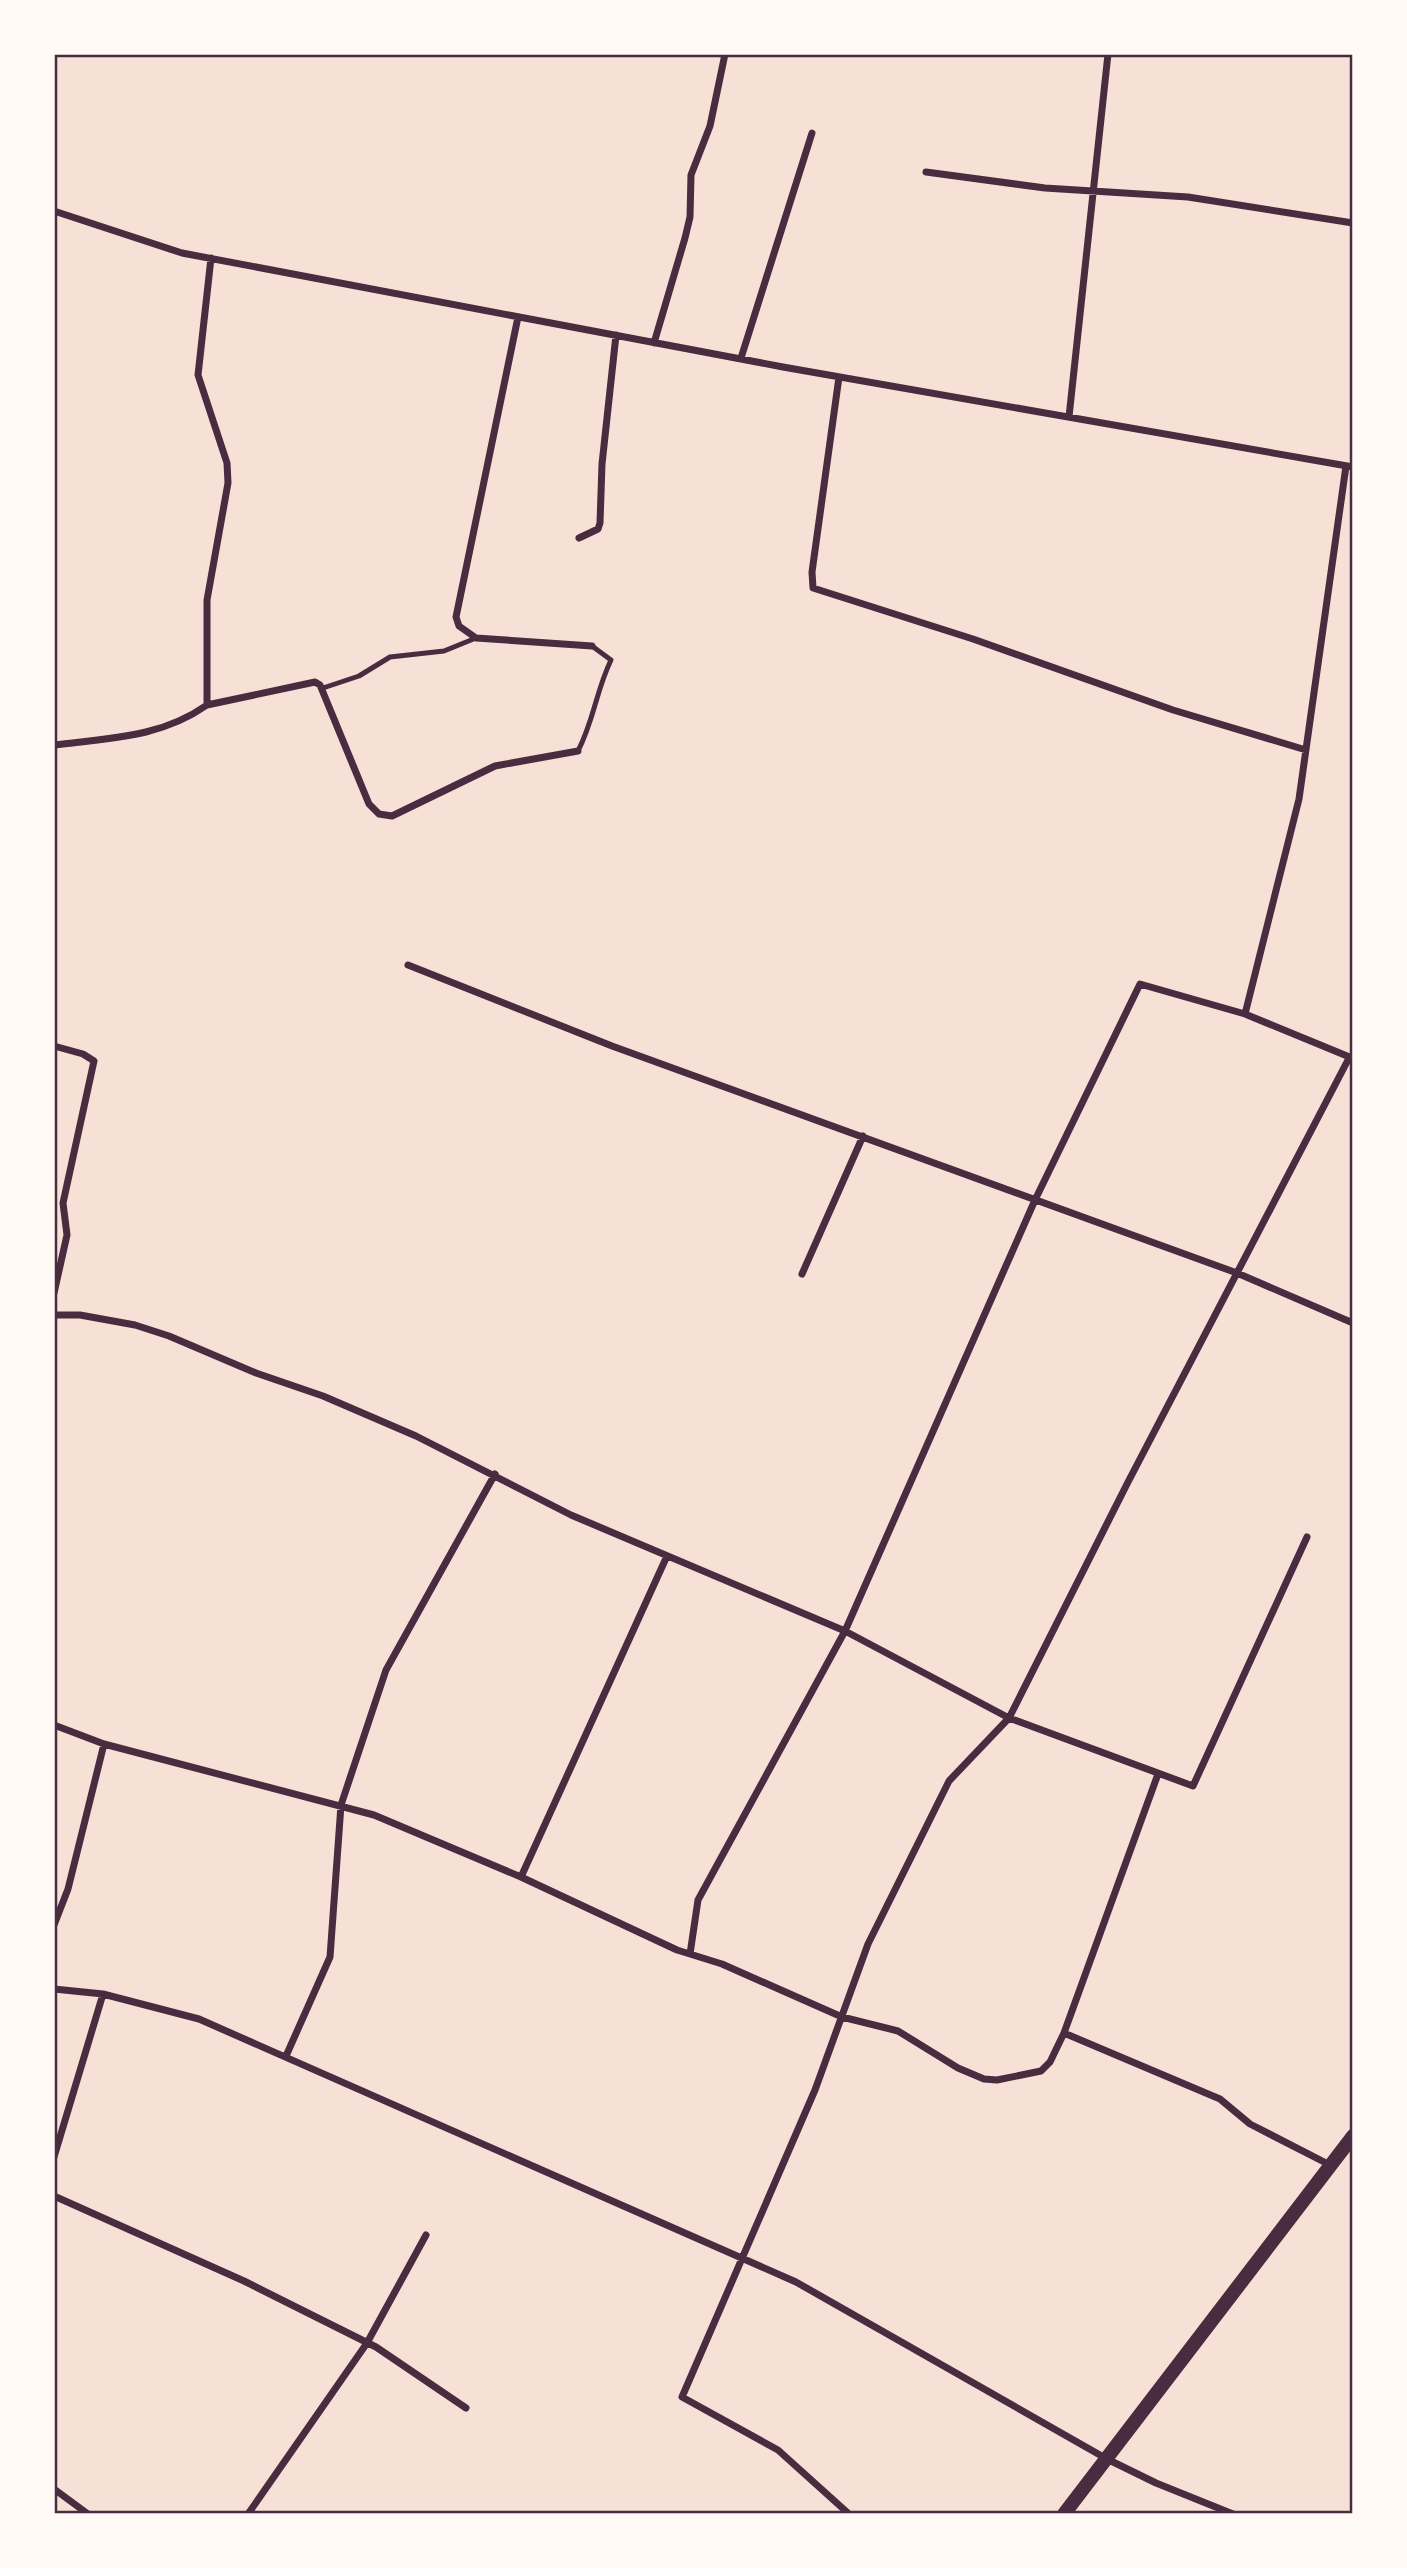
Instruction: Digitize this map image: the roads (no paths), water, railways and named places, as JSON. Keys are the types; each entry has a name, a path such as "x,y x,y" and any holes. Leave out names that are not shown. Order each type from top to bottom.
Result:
{"main road":[{"path":"1064,2514 1353,2136"}],"street":[{"path":"654,342 685,238 690,217 691,175 710,126 724,54"},
{"path":"1069,417 1108,54"},
{"path":"741,358 812,133"},
{"path":"926,172 1045,188 1237,202 1353,223"},
{"path":"54,211 182,253 839,377 1349,467 1299,799 1245,1014"},
{"path":"206,705 207,600 228,482 227,463 198,374 211,258"},
{"path":"518,317 456,607 459,626 476,638 592,646"},
{"path":"579,538 598,529 600,523 604,452 617,335"},
{"path":"839,377 812,572 813,588 973,639 1172,710 1306,750"},
{"path":"54,745 152,733 175,725 206,705 315,682 323,688 369,804 386,816 392,816 495,766 578,751"},
{"path":"408,965 612,1046 1237,1273 1353,1323"},
{"path":"690,1954 698,1900 845,1631 1035,1200 1140,984 1245,1014 1351,1058 1237,1273 1009,1718 949,1781 868,1944 815,2090 682,2397 778,2450 849,2514"},
{"path":"54,1046 83,1054 94,1061 63,1203 67,1236 54,1293"},
{"path":"802,1274 863,1136"},
{"path":"54,1315 112,1320 169,1336 256,1373 323,1396 495,1474 571,1515 845,1631 1009,1718 1193,1786 1307,1537"},
{"path":"286,2056 330,1957 341,1805 386,1670 495,1474"},
{"path":"521,1877 667,1556"},
{"path":"54,1725 104,1744 341,1805 436,1840 690,1954 722,1964 842,2017 898,2031 958,2067 984,2079 997,2080 1041,2071 1050,2062 1064,2033 1158,1774"},
{"path":"54,1925 68,1889 104,1744"},
{"path":"54,1989 103,1994 199,2019 796,2282 1107,2459 1156,2483 1233,2514"},
{"path":"54,2157 103,1994"},
{"path":"1064,2033 1220,2099 1250,2124 1330,2165"},
{"path":"54,2196 244,2281 367,2343 466,2408"},
{"path":"248,2514 367,2343 426,2235"},
{"path":"54,2489 88,2514"}],"lane":[{"path":"323,688 359,676 390,657 444,651 476,638"},
{"path":"578,751 592,724 598,687 611,660 592,646"}]}
